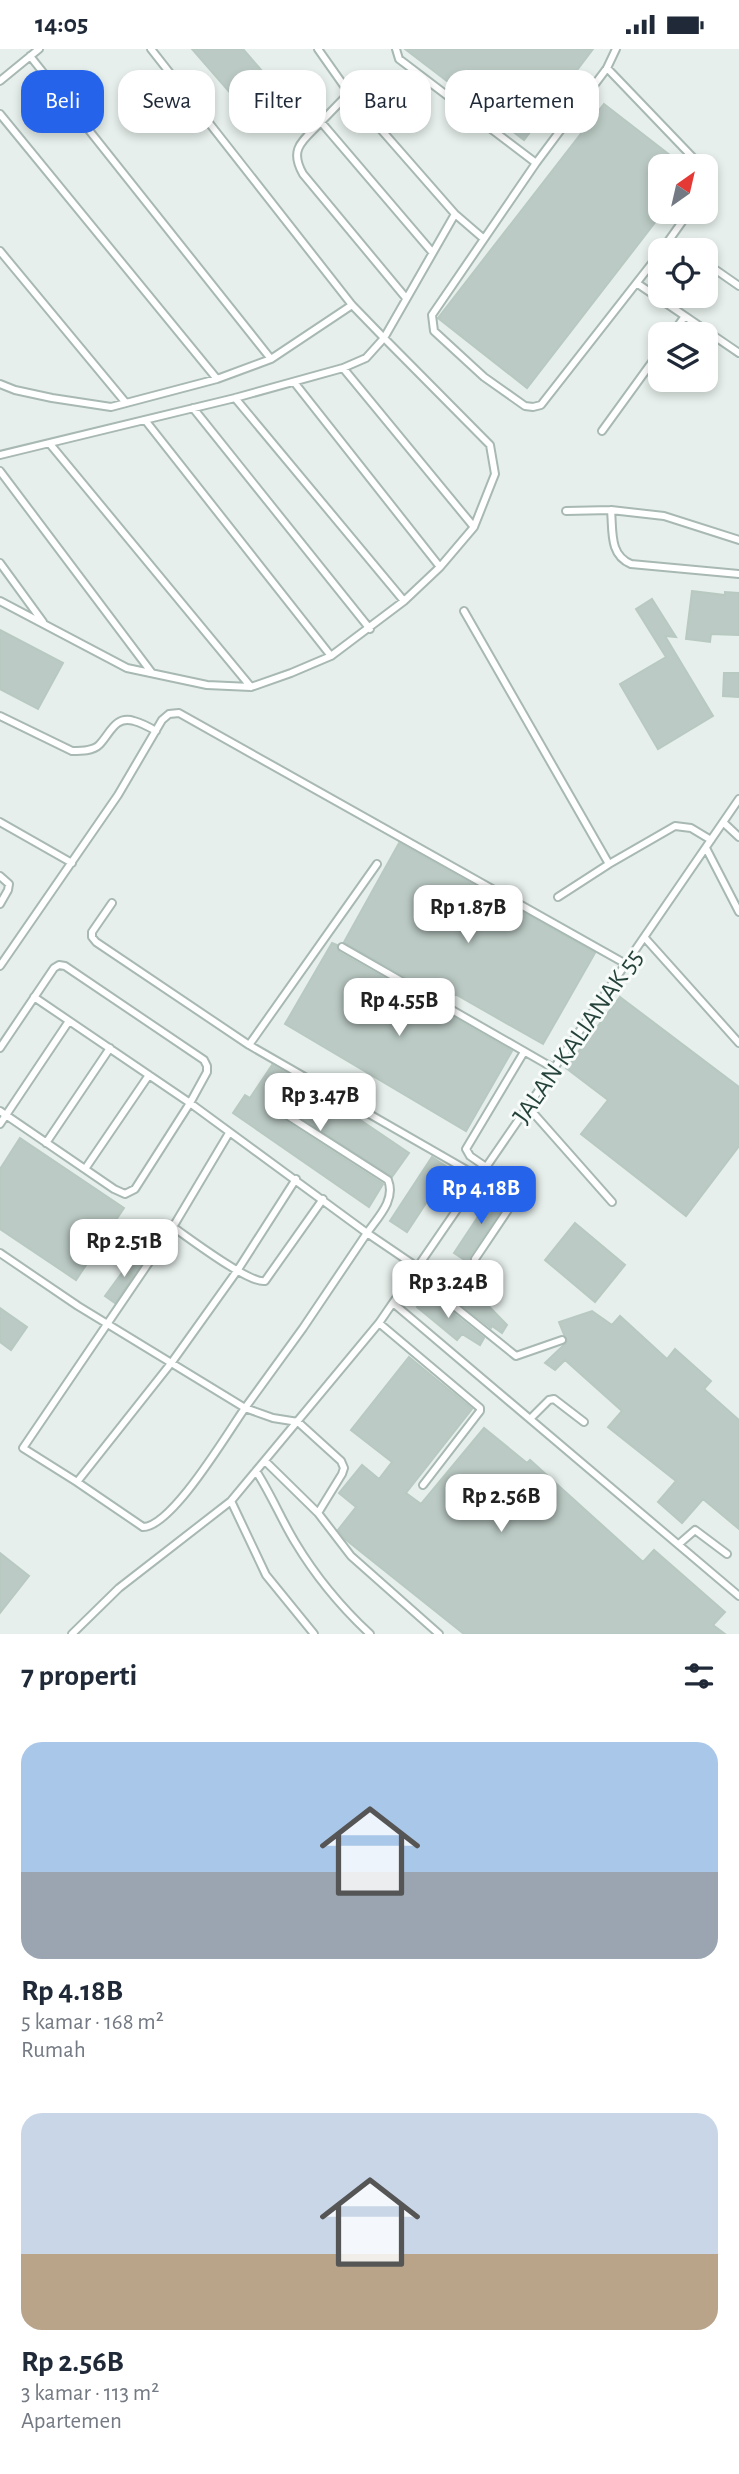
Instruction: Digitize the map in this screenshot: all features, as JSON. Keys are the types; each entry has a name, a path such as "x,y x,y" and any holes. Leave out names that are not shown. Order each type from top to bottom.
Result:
{"lane":[{"path":"0,81 38,49"},
{"path":"0,601 127,668 207,685 251,687 331,656 404,601 440,567 474,527 495,474 490,445 352,305 150,49"},
{"path":"318,49 340,80"},
{"path":"396,49 399,59 536,163"},
{"path":"616,49 607,68 536,163 432,315 434,331 494,384 525,405 541,405 648,270"},
{"path":"30,56 271,359"},
{"path":"607,68 689,154"},
{"path":"326,117 340,102"},
{"path":"0,114 217,379"},
{"path":"326,128 432,252"},
{"path":"310,133 300,144 296,155 298,165 407,298"},
{"path":"384,133 455,214 484,239"},
{"path":"0,455 235,398 343,368 366,358 384,338 455,214"},
{"path":"0,251 126,403"},
{"path":"718,270 739,286"},
{"path":"638,284 739,353"},
{"path":"0,384 15,390 111,407 217,379 271,359 352,305"},
{"path":"681,322 685,316"},
{"path":"343,368 474,527"},
{"path":"602,431 648,368"},
{"path":"294,382 440,567"},
{"path":"235,398 404,601"},
{"path":"193,408 370,629"},
{"path":"145,420 331,656"},
{"path":"50,444 251,687"},
{"path":"0,471 152,673"},
{"path":"611,510 616,552 620,560 631,564 739,574"},
{"path":"566,511 611,510 664,516 739,540"},
{"path":"0,563 45,623"},
{"path":"464,611 609,864"},
{"path":"0,966 118,795 156,730 169,714 179,713 626,964"},
{"path":"0,716 72,751 98,747 111,727 124,719 134,720 156,730"},
{"name":"JALAN KALIANAK 55","path":"72,1634 118,1588 231,1501 379,1323 739,799"},
{"path":"0,823 72,863"},
{"path":"724,823 739,837"},
{"path":"558,897 675,826 691,828 711,840"},
{"path":"706,848 739,912"},
{"path":"249,1045 377,864"},
{"path":"0,876 9,884 0,904"},
{"path":"112,903 92,932 96,942 249,1045 479,1177 516,1195 475,1259"},
{"path":"645,938 739,1043"},
{"path":"342,947 555,1069"},
{"path":"0,1048 54,968 59,965 65,966 204,1060 207,1066 207,1072 191,1103 135,1189 125,1194 3,1113"},
{"path":"34,997 191,1103 323,1199 415,1270 516,1356 562,1340"},
{"path":"0,1124 3,1113 69,1021"},
{"path":"46,1143 110,1048"},
{"path":"486,1167 470,1156 466,1149 524,1052"},
{"path":"85,1169 149,1075"},
{"path":"528,1107 612,1202"},
{"path":"229,1133 173,1227 23,1448 143,1527 152,1526 189,1490 391,1197 388,1180 282,1112"},
{"path":"77,1482 172,1362 237,1271 296,1179"},
{"path":"173,1227 237,1271 259,1282 265,1282 323,1199"},
{"path":"0,1253 106,1323 245,1408 274,1418 298,1422 341,1461 344,1468 318,1513"},
{"path":"393,1303 739,1596"},
{"path":"379,1323 480,1408 423,1485"},
{"path":"531,1418 549,1400 554,1399 584,1422"},
{"path":"265,1461 318,1513 351,1556 439,1634"},
{"path":"256,1471 295,1542 323,1584 370,1634"},
{"path":"231,1501 266,1574 314,1634"},
{"path":"679,1544 695,1530 727,1554"}],"building":[{"path":"192,49 243,49 261,70 229,70 229,91 215,75 215,70 210,70"},
{"path":"405,49 593,49 577,70 445,70 445,80"},
{"path":"604,104 669,154 648,154 648,224 654,224 527,388 438,318 582,133 599,133 599,110"},
{"path":"515,133 529,133 524,140"},
{"path":"692,591 725,595 725,592 739,593 739,635 711,634 710,642 686,639"},
{"path":"652,599 676,637 665,636 713,716 658,749 620,684 666,657 636,609"},
{"path":"0,630 63,663 38,709 0,689"},
{"path":"724,673 739,673 739,697 723,696"},
{"path":"399,843 595,953 543,1044 455,994 450,1002 344,942"},
{"path":"332,943 337,945 339,952 512,1051 466,1131 285,1024"},
{"path":"620,997 739,1087 739,1146 686,1216 581,1134 608,1100 566,1068"},
{"path":"272,1065 319,1092 409,1153 392,1177 285,1107 278,1108 276,1112 279,1117 383,1184 369,1207 233,1113 245,1095 250,1098"},
{"path":"20,1138 124,1208 76,1280 0,1229 0,1169"},
{"path":"432,1157 449,1168 407,1232 390,1221"},
{"path":"495,1191 510,1197 470,1256 469,1263 454,1253"},
{"path":"575,1223 625,1265 595,1302 545,1260"},
{"path":"135,1255 143,1261 115,1303 105,1296"},
{"path":"440,1278 468,1298 474,1291 507,1325 502,1333 492,1326 491,1328 435,1284"},
{"path":"428,1293 484,1338 480,1345 462,1334 457,1340 417,1307"},
{"path":"0,1308 27,1327 11,1350 0,1342"},
{"path":"592,1311 612,1325 620,1316 667,1359 675,1349 711,1381 704,1389 739,1420 739,1529 703,1499 682,1523 658,1502 676,1481 608,1427 622,1411 565,1360 555,1370 545,1363 567,1342 559,1322"},
{"path":"409,1357 472,1409 406,1493 421,1504 484,1428 527,1463 530,1460 643,1562 654,1550 725,1612 713,1625 725,1634 464,1634 345,1539 338,1530 356,1507 339,1493 362,1465 379,1479 392,1462 351,1430"},
{"path":"0,1553 29,1576 0,1613"}]}
